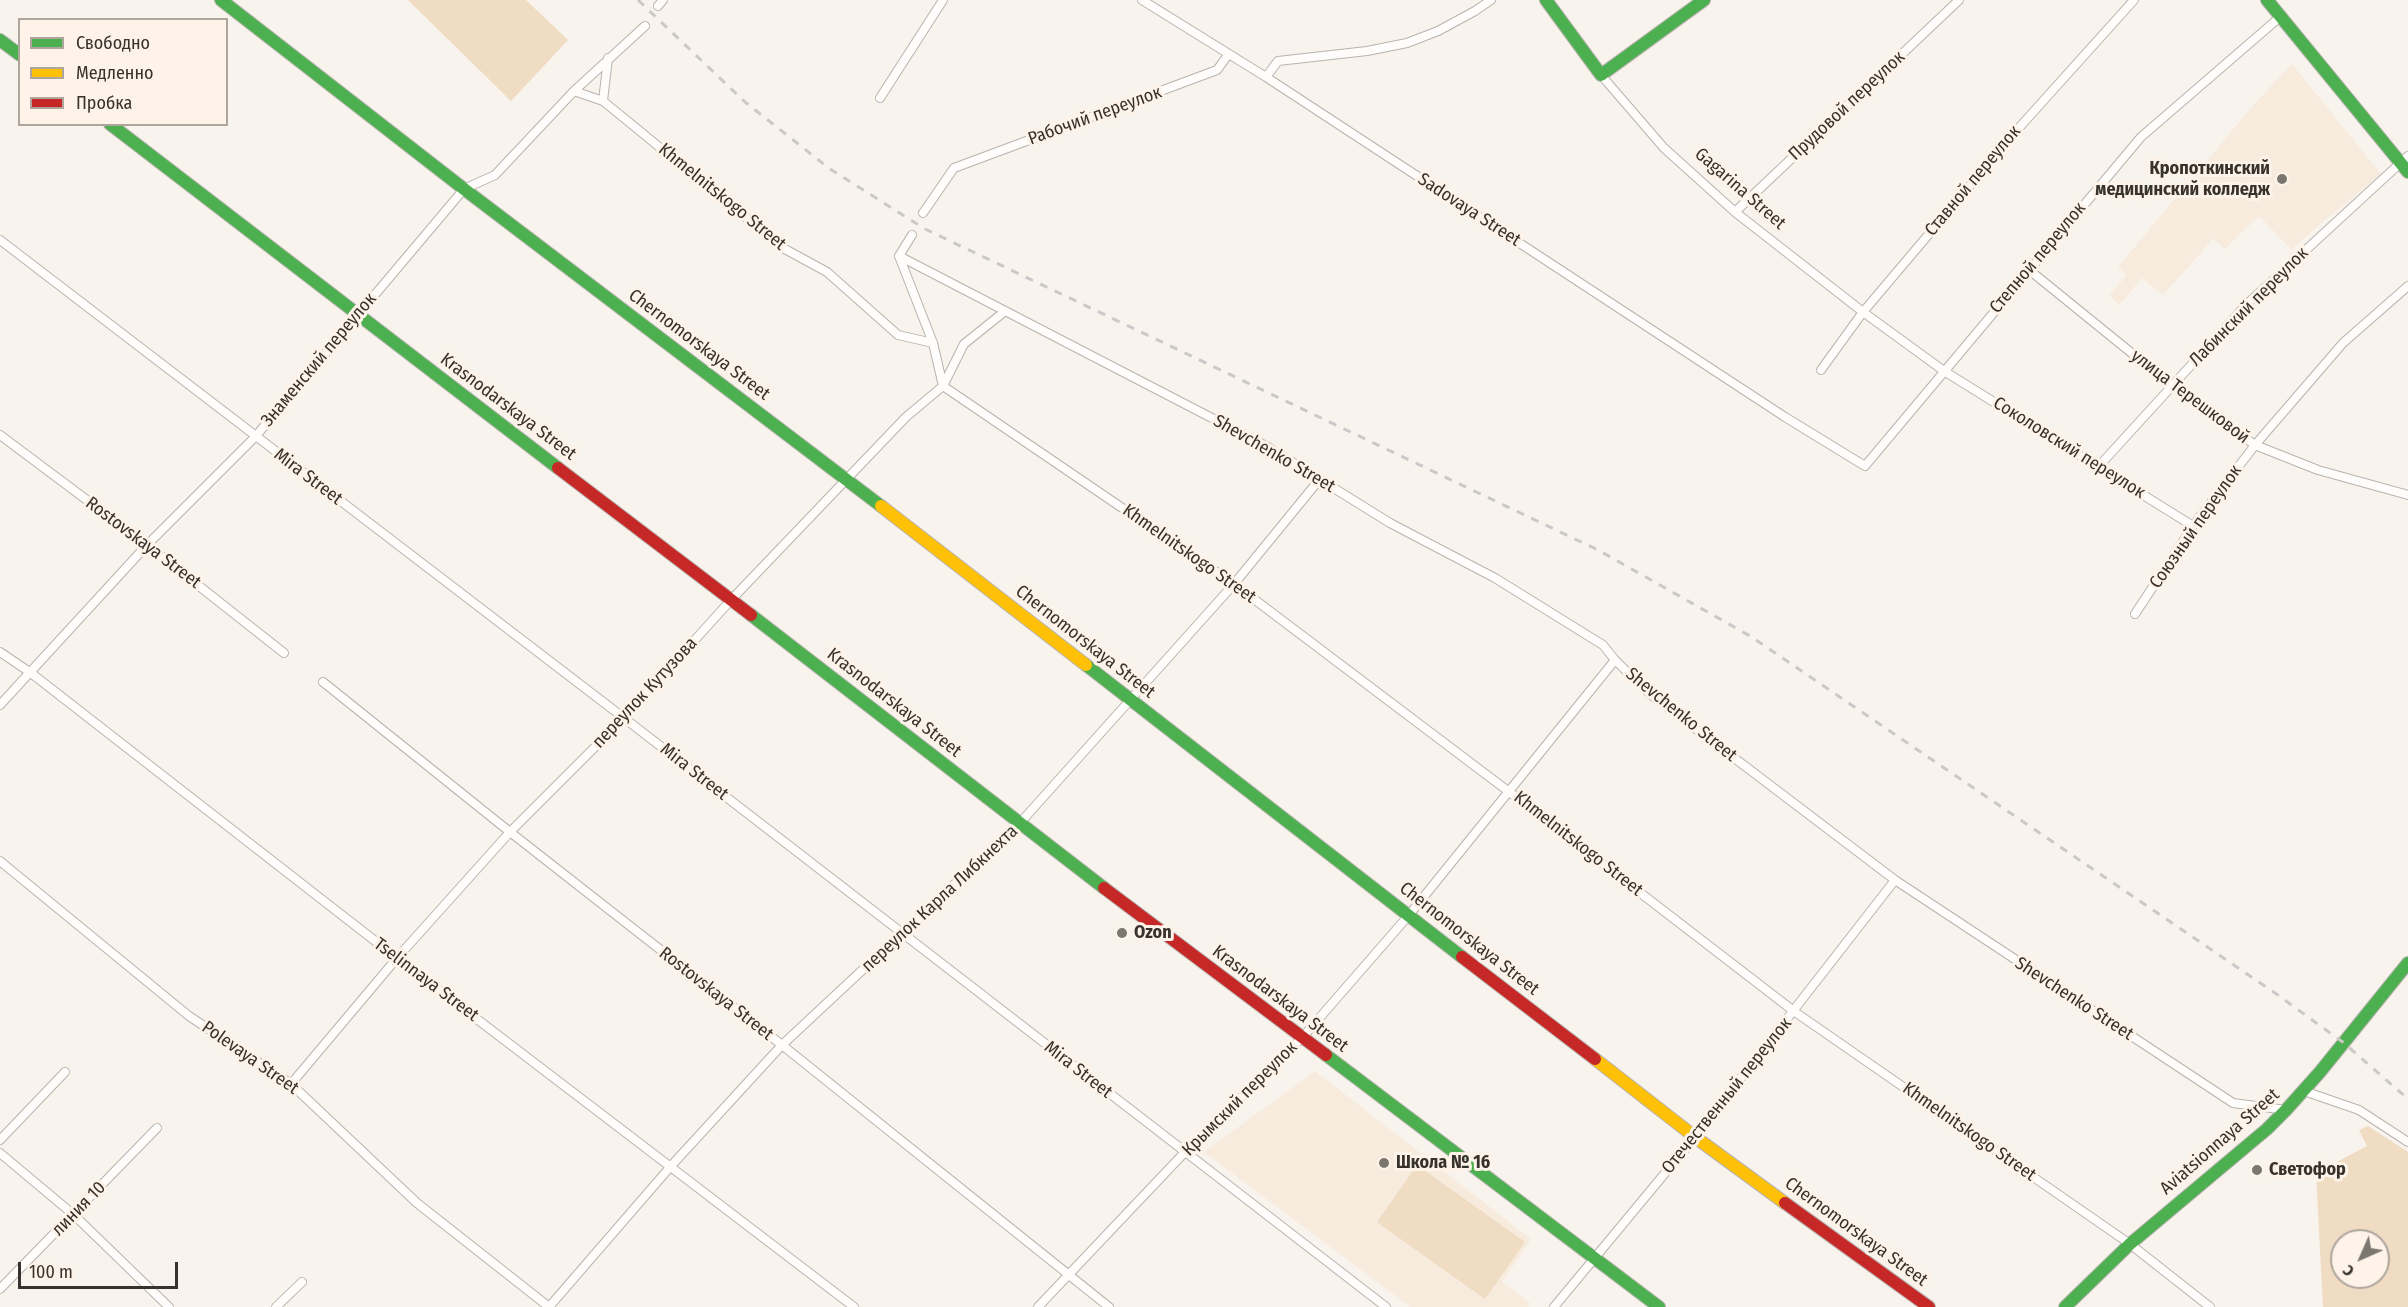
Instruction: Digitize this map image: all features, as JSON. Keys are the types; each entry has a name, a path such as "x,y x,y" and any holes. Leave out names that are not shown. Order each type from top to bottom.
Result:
{"street":[{"name":"Chernomorskaya Street","path":"221,0 464,189 847,480 1695,1137 1929,1307"},
{"path":"880,98 943,0"},
{"name":"Sadovaya Street","path":"1142,0 1266,77 1794,423 1865,466"},
{"path":"1266,77 1278,61 1367,51 1407,43 1438,31 1491,0"},
{"name":"Gagarina Street","path":"1546,0 1600,75 1664,148 1735,212 1863,312 1944,371"},
{"path":"1600,75 1704,0"},
{"name":"Прудовой переулок","path":"1735,212 1959,0"},
{"name":"Ставной переулок","path":"1821,370 1863,312 2017,130 2134,0"},
{"path":"2267,0 2406,164"},
{"name":"Степной переулок","path":"1865,466 2141,136 2280,17"},
{"name":"Знаменский переулок","path":"0,705 147,545 255,436 464,189 495,174 608,57 645,26"},
{"path":"0,40 18,54"},
{"name":"Рабочий переулок","path":"923,213 954,168 1217,70 1228,55"},
{"path":"603,101 608,57"},
{"name":"Khmelnitskogo Street","path":"574,91 603,101 783,248 827,272 898,335 933,343"},
{"name":"Krasnodarskaya Street","path":"113,126 1020,823 1659,1307"},
{"name":"Лабинский переулок","path":"2099,466 2246,305 2406,164"},
{"path":"912,235 899,256 933,343 943,386"},
{"name":"Mira Street","path":"0,240 624,718 1386,1307"},
{"name":"Shevchenko Street","path":"899,256 1266,446 1390,523 1505,584 1603,645 1650,694 1895,880 2233,1103 2286,1110"},
{"name":"улица Терешковой","path":"2028,269 2171,385 2255,445 2318,470 2408,495"},
{"name":"Союзный переулок","path":"2135,614 2193,526 2255,445 2343,343 2408,286"},
{"name":"переулок Кутузова","path":"291,1084 397,958 510,832 624,718 732,600 906,417 943,386 964,344 1004,312"},
{"name":"Соколовский переулок","path":"1944,371 2193,526"},
{"name":"Khmelnitskogo Street","path":"943,386 1234,584 1508,790 1795,1012 2130,1244 2210,1307"},
{"name":"Rostovskaya Street","path":"0,435 147,545 284,653"},
{"name":"переулок Карла Либкнехта","path":"549,1307 670,1166 782,1045 904,934 1020,823 1132,701 1234,584 1319,480"},
{"name":"Tselinnaya Street","path":"0,652 31,673 397,958 854,1307"},
{"name":"Крымский переулок","path":"1038,1307 1185,1152 1302,1038 1409,915 1615,660"},
{"name":"Rostovskaya Street","path":"323,682 1109,1307"},
{"name":"Polevaya Street","path":"0,861 189,1016 291,1084 417,1203 549,1307"},
{"name":"Отечественный переулок","path":"1554,1307 1795,1012 1895,880"},
{"name":"Aviatsionnaya Street","path":"2065,1307 2130,1244 2267,1129 2286,1110 2408,963"},
{"path":"0,1140 65,1072"},
{"path":"2304,1091 2359,1110 2408,1142"},
{"name":"линия 10","path":"0,1289 157,1128"},
{"path":"0,1153 74,1215 169,1307"},
{"path":"276,1307 302,1282"}],"shaded area":[{"path":"408,0 526,0 568,40 511,101"},
{"name":"Кропоткинский медицинский колледж","path":"2292,64 2381,174 2292,250 2259,216 2225,249 2213,239 2163,295 2142,278 2119,305 2109,295 2127,275 2118,267 2255,103"},
{"path":"1315,1071 1531,1239 1502,1282 1531,1304 1528,1307 1410,1307 1204,1152"},
{"path":"2368,1126 2408,1152 2408,1307 2323,1307 2316,1173 2367,1146 2359,1130"},
{"path":"1417,1165 1525,1242 1485,1299 1377,1222"}],"railway":[{"path":"638,0 745,102 830,169 925,229 1598,550 1750,636 2275,993 2344,1043 2408,1099"}],"traffic: fast":[{"path":"221,0 464,189 881,506"},
{"path":"1546,0 1601,75 1704,0"},
{"path":"2267,0 2408,172"},
{"path":"0,40 18,54"},
{"path":"113,126 558,468"},
{"path":"751,615 1104,888"},
{"path":"1086,665 1462,957"},
{"path":"2065,1307 2130,1244 2267,1129 2286,1110 2320,1072 2408,963"},
{"path":"1326,1055 1659,1307"}],"traffic: slow":[{"path":"881,506 1086,665"},
{"path":"1595,1059 1785,1203"}],"traffic: jam":[{"path":"558,468 751,615"},
{"path":"1104,888 1326,1055"},
{"path":"1462,957 1595,1059"},
{"path":"1785,1203 1929,1307"}],"place":[{"name":"Кропоткинский медицинский колледж","path":"2282,179"},
{"name":"Ozon","path":"1122,933"},
{"name":"Школа № 16","path":"1384,1163"},
{"name":"Светофор","path":"2257,1170"}]}
